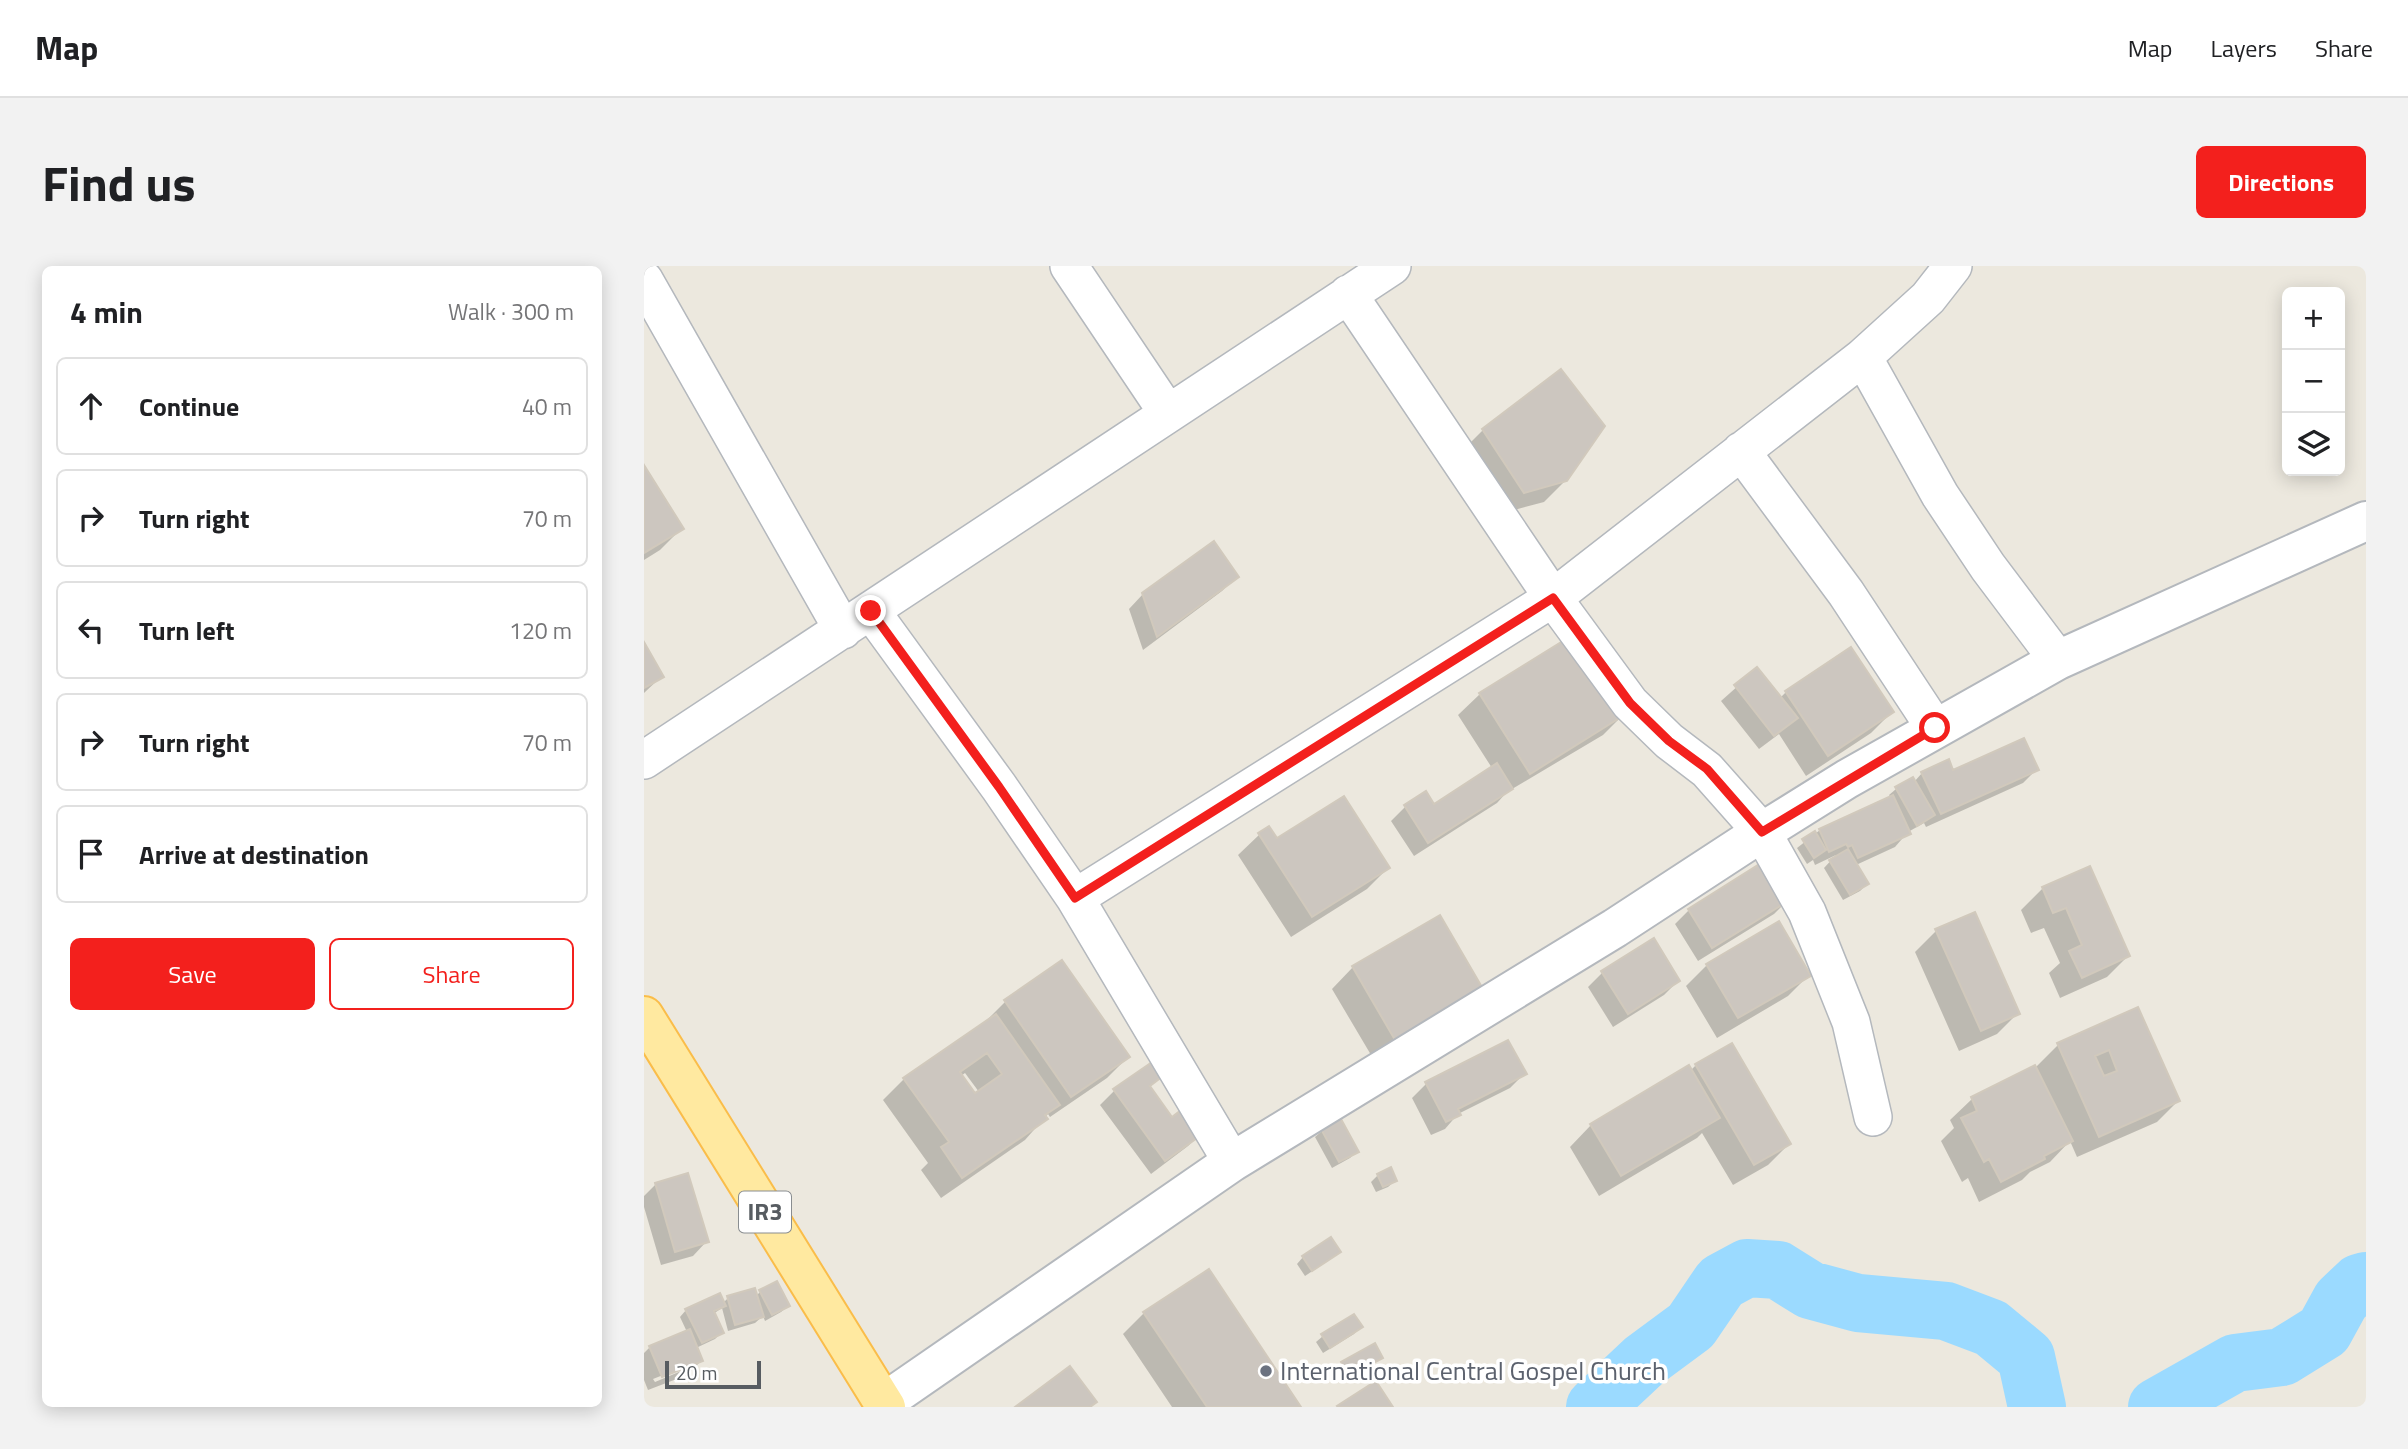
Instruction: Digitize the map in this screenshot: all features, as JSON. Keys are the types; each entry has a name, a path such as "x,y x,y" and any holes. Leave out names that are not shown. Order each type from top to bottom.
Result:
{"main road":[{"name":"IR3","path":"644,1016 884,1405"}],"street":[{"path":"1069,266 1167,412"},
{"path":"644,760 1167,412 1392,266"},
{"path":"1075,898 1553,598 1863,357 1928,298 1954,266"},
{"path":"644,280 857,620 999,787 1075,898 1232,1163"},
{"path":"1348,295 1553,598 1630,703 1669,741 1707,769 1762,832 1807,912 1851,1021 1873,1116"},
{"path":"1863,357 1940,495 1988,567 2058,660"},
{"path":"1741,451 1846,593 1935,728"},
{"path":"884,1405 1232,1163 1615,928 1762,832 1935,728 2058,660 2366,521"}],"building":[{"path":"1561,369 1605,426 1567,481 1524,493 1482,429"},
{"path":"644,465 684,529 644,553"},
{"path":"1214,541 1239,577 1157,637 1142,593"},
{"path":"1576,633 1626,714 1530,774 1479,693"},
{"path":"644,642 664,677 644,688"},
{"path":"1851,647 1894,712 1828,756 1785,691"},
{"path":"1757,667 1798,718 1774,736 1734,685"},
{"path":"2024,738 2039,770 1941,814 1921,772 1949,759 1953,770"},
{"path":"1497,763 1513,789 1428,843 1404,805 1426,791 1434,804"},
{"path":"1913,777 1935,815 1917,826 1895,787"},
{"path":"1893,795 1911,834 1858,858 1852,845 1848,847 1846,844 1829,852 1819,829"},
{"path":"1344,796 1390,868 1312,917 1258,833 1269,826 1277,838"},
{"path":"1815,831 1826,850 1814,858 1802,839"},
{"path":"1848,849 1869,884 1850,895 1829,860"},
{"path":"1766,860 1790,900 1712,948 1688,909"},
{"path":"2090,866 2130,956 2082,978 2069,951 2082,945 2066,908 2053,913 2042,887"},
{"path":"1975,912 2020,1014 1981,1031 1935,929"},
{"path":"1440,915 1483,989 1395,1040 1352,966"},
{"path":"1779,921 1811,976 1738,1018 1706,964"},
{"path":"1654,938 1680,981 1628,1014 1601,971"},
{"path":"1062,960 1130,1057 1071,1097 1004,1000"},
{"path":"2138,1007 2180,1101 2099,1137 2057,1043","holes":["2109,1050 2117,1071 2104,1076 2095,1056"]},
{"path":"996,1014 1060,1105 1045,1115 1048,1119 962,1178 941,1147 949,1142 903,1078","holes":["987,1053 1002,1074 975,1093 960,1072"]},
{"path":"1508,1040 1527,1074 1458,1109 1461,1115 1446,1122 1425,1082"},
{"path":"1732,1043 1791,1144 1754,1165 1695,1064"},
{"path":"1152,1062 1163,1076 1150,1086 1172,1117 1185,1107 1204,1133 1165,1161 1113,1089"},
{"path":"1689,1065 1720,1118 1621,1176 1590,1124"},
{"path":"2035,1065 2073,1141 2001,1182 1989,1159 1984,1162 1961,1118 1977,1111 1971,1097"},
{"path":"1341,1119 1359,1152 1339,1162 1321,1129"},
{"path":"1391,1167 1397,1181 1383,1187 1377,1174"},
{"path":"688,1173 709,1242 675,1252 655,1183"},
{"path":"1331,1237 1341,1252 1312,1271 1302,1256"},
{"path":"1209,1269 1301,1407 1207,1407 1143,1312"},
{"path":"777,1281 790,1306 772,1315 759,1290"},
{"path":"755,1288 764,1317 735,1325 727,1296"},
{"path":"720,1293 726,1306 714,1311 724,1333 702,1343 685,1309"},
{"path":"1354,1314 1363,1327 1330,1348 1321,1334"},
{"path":"690,1329 703,1361 662,1377 649,1346"},
{"path":"1375,1343 1383,1358 1348,1376 1341,1362"},
{"path":"1070,1366 1097,1402 1090,1407 1015,1407"},
{"path":"1376,1381 1393,1407 1337,1406"}],"waterway":[{"path":"1595,1407 1645,1360 1691,1326 1721,1282 1747,1268 1778,1270 1810,1290 1858,1303 1946,1311 1991,1328 2026,1357 2037,1407"},
{"path":"2157,1407 2235,1363 2282,1357 2324,1331 2341,1300 2359,1283 2366,1281"}],"place":[{"name":"International Central Gospel Church","path":"1266,1371"}],"route":[{"path":"871,611 999,787 1075,898 1553,598 1630,703 1669,741 1707,769 1762,832 1935,728"}]}
